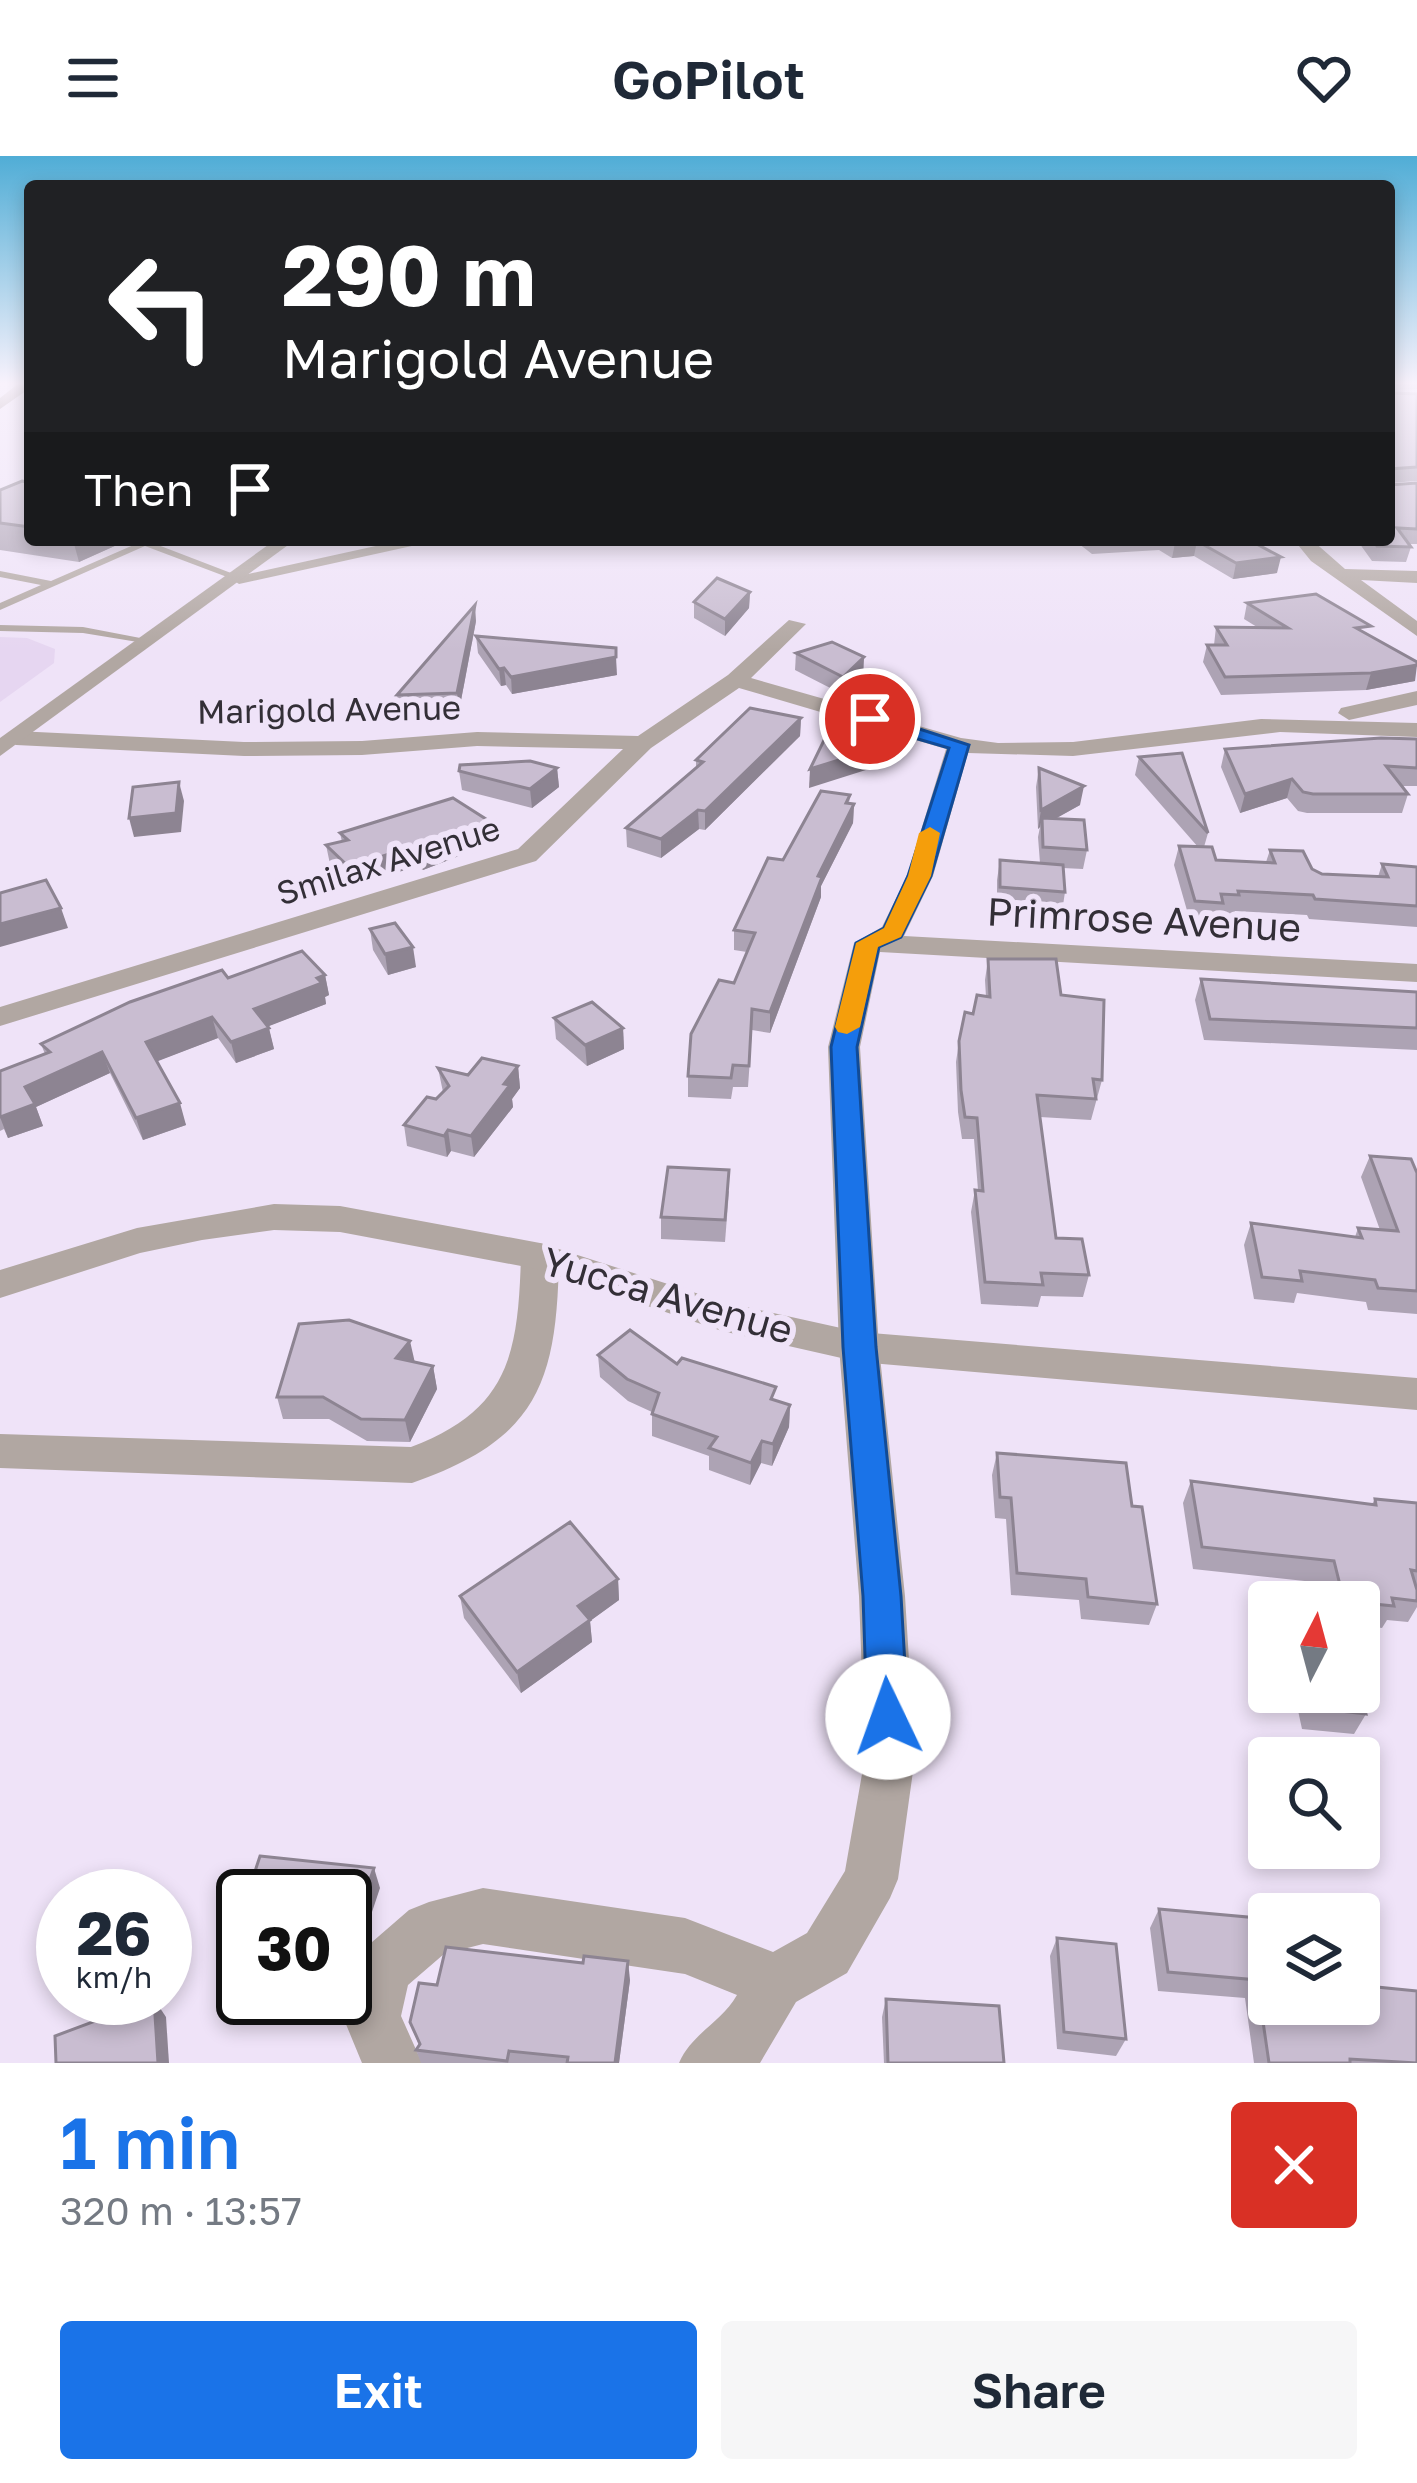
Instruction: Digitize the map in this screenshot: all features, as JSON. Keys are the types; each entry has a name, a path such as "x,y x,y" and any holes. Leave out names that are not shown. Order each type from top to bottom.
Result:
{"street":[{"path":"5,740 278,546"},
{"path":"238,578 400,546"},
{"path":"1310,546 1417,630"},
{"path":"1342,574 1417,577"},
{"name":"Smilax Avenue","path":"0,1017 526,855 643,743 736,680 796,624"},
{"path":"736,680 955,756 1106,748 1391,706 1417,698"},
{"path":"1261,726 1417,730"},
{"name":"Marigold Avenue","path":"5,740 244,749 362,748 477,739 643,743"},
{"path":"709,2063 744,2039 776,1982 826,1953 871,1879 890,1757 882,1596 859,1347 844,1047 868,943 893,932 911,895 955,756"},
{"name":"Primrose Avenue","path":"868,943 1417,973"},
{"name":"Yucca Avenue","path":"0,1283 137,1240 274,1217 340,1219 540,1256 722,1316 859,1347 1417,1394"},
{"path":"0,1451 412,1465 454,1452 481,1436 515,1394 529,1365 539,1333 540,1256"},
{"path":"392,2063 372,2017 384,1969 429,1930 483,1916 686,1946 776,1982"}],"lane":[{"path":"0,607 138,546"},
{"path":"155,546 238,578"},
{"path":"0,574 51,584"},
{"path":"0,628 83,630 150,641"}],"shaded area":[{"path":"0,637 27,638 55,649 54,663 0,702"}],"building":[{"path":"24,482 24,526 0,523 0,490"},
{"path":"1417,483 1417,529 1397,528 1411,547 1377,546 1395,546 1395,485"},
{"path":"1206,546 1260,546 1281,557 1236,563"},
{"path":"717,578 750,592 725,619 694,602"},
{"path":"1316,594 1371,626 1356,628 1417,665 1371,673 1225,677 1207,645 1227,645 1216,627 1288,628 1247,603"},
{"path":"475,605 457,693 397,695"},
{"path":"476,636 616,648 616,657 511,677 504,668 499,669"},
{"path":"832,642 864,657 843,677 796,653"},
{"path":"750,708 801,718 705,811 698,810 661,839 626,828 703,762 696,760"},
{"path":"831,726 871,750 810,769"},
{"path":"1417,739 1417,768 1386,766 1408,794 1313,794 1303,792 1292,779 1245,794 1225,749"},
{"path":"1182,753 1208,833 1139,757"},
{"path":"530,761 557,768 530,789 459,771 460,765"},
{"path":"1039,768 1084,786 1041,810"},
{"path":"179,782 176,813 129,818 133,787"},
{"path":"821,791 850,795 846,803 854,804 818,876 822,877 770,1012 752,1009 749,1066 733,1065 731,1078 688,1076 691,1034 719,980 734,983 755,933 734,930 768,858 783,860"},
{"path":"453,798 489,821 421,851 414,846 349,867 326,845 348,840 340,833"},
{"path":"1042,818 1084,820 1087,850 1043,847"},
{"path":"1179,846 1212,847 1216,860 1275,863 1270,850 1303,851 1312,869 1322,874 1388,877 1382,864 1417,867 1417,906 1238,891 1239,895 1221,894 1223,903 1195,901"},
{"path":"1000,860 1063,865 1065,892 1000,887"},
{"path":"46,880 61,908 0,924 0,893"},
{"path":"395,923 413,947 385,954 370,929"},
{"path":"302,951 325,975 317,978 322,983 254,1009 269,1028 231,1042 212,1017 146,1042 180,1103 136,1118 102,1052 25,1087 35,1104 0,1117 0,1071 50,1052 41,1044 130,1002 222,970 228,978"},
{"path":"988,959 1056,959 1061,995 1104,1000 1102,1080 1093,1079 1096,1099 1037,1095 1056,1238 1082,1239 1089,1275 1041,1273 1043,1285 985,1282 975,1190 983,1191 977,1118 965,1117 959,1041 965,1012 973,1014 977,995 990,997"},
{"path":"1201,979 1417,992 1417,1028 1210,1019"},
{"path":"592,1002 623,1028 585,1045 554,1018"},
{"path":"482,1058 518,1066 504,1084 510,1085 471,1136 448,1130 444,1136 404,1125 427,1097 436,1099 449,1086 438,1068 468,1075"},
{"path":"1370,1156 1411,1159 1417,1173 1417,1291 1378,1288 1375,1280 1300,1271 1302,1281 1262,1277 1251,1223 1362,1238 1358,1228 1398,1231"},
{"path":"668,1167 729,1170 725,1220 661,1217"},
{"path":"349,1320 410,1341 396,1358 433,1366 405,1420 361,1419 323,1397 277,1397 299,1324"},
{"path":"630,1330 677,1364 682,1358 776,1387 771,1399 790,1405 773,1444 762,1441 751,1463 709,1448 717,1437 652,1414 659,1393 627,1379 598,1355"},
{"path":"997,1453 1126,1463 1132,1506 1142,1507 1157,1604 1088,1597 1086,1579 1017,1573 1011,1498 1000,1497"},
{"path":"1191,1481 1376,1505 1375,1499 1417,1503 1417,1571 1411,1570 1417,1601 1392,1598 1394,1606 1380,1605 1380,1581 1339,1581 1334,1561 1202,1547"},
{"path":"570,1522 618,1579 578,1606 590,1620 517,1672 460,1596"},
{"path":"260,1856 374,1868 372,1874 372,1869 256,1869"},
{"path":"1159,1909 1248,1917 1248,1979 1168,1972"},
{"path":"1057,1938 1116,1944 1126,2039 1064,2032"},
{"path":"446,1947 583,1963 584,1956 628,1961 615,2063 567,2063 568,2057 509,2051 507,2061 416,2050 420,2044 410,2022 419,1983 437,1985"},
{"path":"1380,1987 1417,1991 1417,2063 1350,2059 1350,2063 1269,2063 1264,2025 1380,2025"},
{"path":"886,1999 999,2006 1004,2063 888,2063"},
{"path":"84,2025 156,2025 158,2063 56,2063 55,2036"}],"slow traffic":[{"path":"847,1027 868,943 893,932 920,876 930,833"}],"route":[{"path":"870,719 959,745 934,816 920,876 893,932 868,943 856,977 844,1047 859,1347 888,1717"}]}
